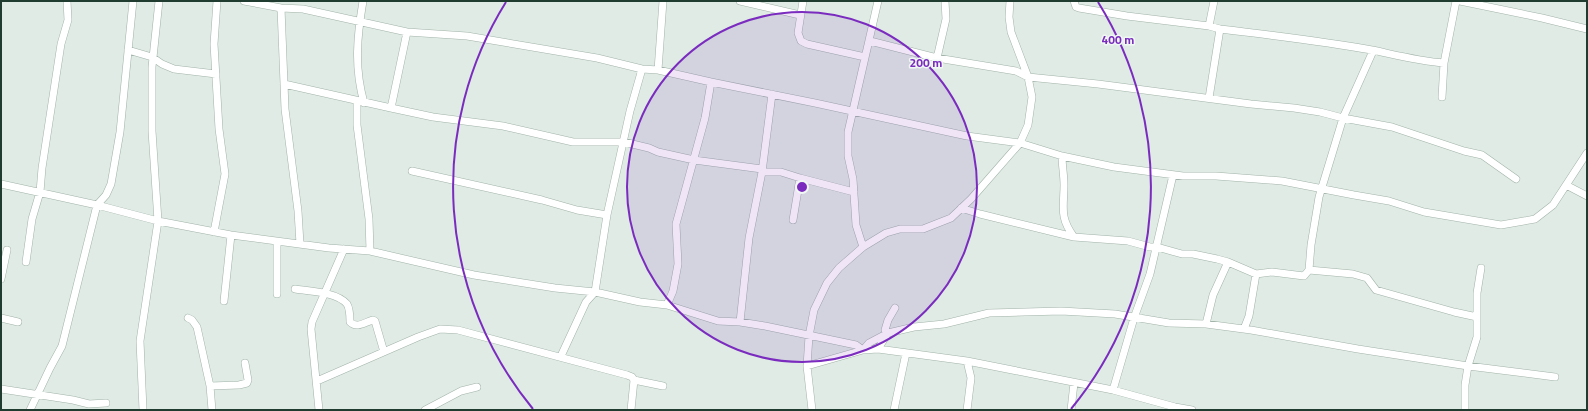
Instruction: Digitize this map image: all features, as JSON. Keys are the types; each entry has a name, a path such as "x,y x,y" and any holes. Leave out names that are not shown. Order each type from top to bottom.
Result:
{"street":[{"path":"26,262 32,219 40,192 42,168 61,44 68,20 67,1"},
{"path":"30,410 62,346 97,205 106,195 111,184 120,132 133,1"},
{"path":"143,410 140,340 158,221 152,131 152,57 159,1"},
{"path":"214,232 225,174 219,129 214,44 217,1"},
{"path":"244,1 281,8 303,9 407,32 467,36 597,58 642,69 658,70 967,136 1020,143 1062,156 1114,167 1173,175 1216,176 1282,181 1389,201 1424,212 1501,226 1535,220 1553,205 1587,153"},
{"path":"364,1 357,45 360,102 357,125 370,219 370,251"},
{"path":"658,70 663,1"},
{"path":"740,1 800,15"},
{"path":"803,1 798,33 801,41 807,44 865,57"},
{"path":"863,247 856,225 853,179 848,156 848,132 878,1"},
{"path":"937,58 946,19 945,1"},
{"path":"812,410 807,366 809,336 814,310 827,283 839,268 863,247 886,233 900,229 923,229 951,218 1020,143 1028,125 1032,97 1028,77 1011,32 1009,17 1010,1"},
{"path":"1074,1 1076,7 1079,8 1127,16 1209,26 1220,29 1297,38 1373,51 1400,58 1444,63"},
{"path":"1209,26 1214,1"},
{"path":"1442,97 1444,63 1456,1"},
{"path":"1460,1 1542,18 1587,30"},
{"path":"281,8 285,108 298,211 300,244"},
{"path":"1209,98 1220,29"},
{"path":"391,108 407,32"},
{"path":"870,41 937,58 1016,71 1028,77 1294,108 1392,126 1464,151 1482,155 1516,179"},
{"path":"128,50 152,57 162,64 174,69 216,74"},
{"path":"961,208 1074,237 1128,241 1182,254 1193,254 1218,259 1256,274 1272,272 1304,276 1309,270 1311,245 1321,189 1343,118 1373,51"},
{"path":"561,356 586,302 595,292 607,215 630,111 642,69"},
{"path":"667,305 672,291 678,264 676,224 705,118 711,82"},
{"path":"284,84 433,117 503,126 573,142 624,142 649,148 658,152 694,160 781,172"},
{"path":"740,322 749,238 764,160 772,94"},
{"path":"1062,156 1064,186 1062,205 1064,219 1074,237"},
{"path":"764,160 768,165 781,172 854,192"},
{"path":"412,171 542,200 577,210 607,215"},
{"path":"1113,390 1134,318 1150,274 1173,175"},
{"path":"793,220 800,178"},
{"path":"1,184 97,205 158,221 214,232 277,242 344,250 370,251 474,275 555,288 595,292 640,302 667,305 718,321 740,322 765,326 856,345 863,350"},
{"path":"1566,185 1587,196"},
{"path":"1047,230 1057,228 1064,219"},
{"path":"224,301 231,235"},
{"path":"277,242 278,294"},
{"path":"1,279 7,250"},
{"path":"319,410 311,329 315,314 344,250"},
{"path":"1206,324 1213,295 1228,262"},
{"path":"1465,410 1465,385 1468,366 1477,337 1477,293 1481,268"},
{"path":"1309,270 1353,274 1367,278 1376,290 1477,317"},
{"path":"1244,329 1249,316 1256,274"},
{"path":"295,289 324,294 341,299 348,305 350,322 353,325 360,325 373,320 375,321 384,352"},
{"path":"888,332 885,330 885,326 896,308"},
{"path":"863,350 869,343 888,332 914,327 944,324 989,313 1061,311 1115,314 1169,323 1206,324 1244,329 1468,366 1555,377"},
{"path":"1,318 18,322"},
{"path":"188,318 192,320 197,328 210,386 212,410"},
{"path":"317,381 431,332 440,329 450,329 465,331 561,356 627,375 632,377 634,380 663,386"},
{"path":"878,350 888,332"},
{"path":"807,366 863,350 906,353 968,361 1113,390 1175,407 1192,410"},
{"path":"894,410 906,353"},
{"path":"967,410 971,378 968,361"},
{"path":"210,386 239,385 247,383 248,380 245,363"},
{"path":"631,410 634,380"},
{"path":"1071,410 1074,383"},
{"path":"424,410 460,391 477,387"},
{"path":"1,389 37,396 73,400 89,404 106,403"}]}
